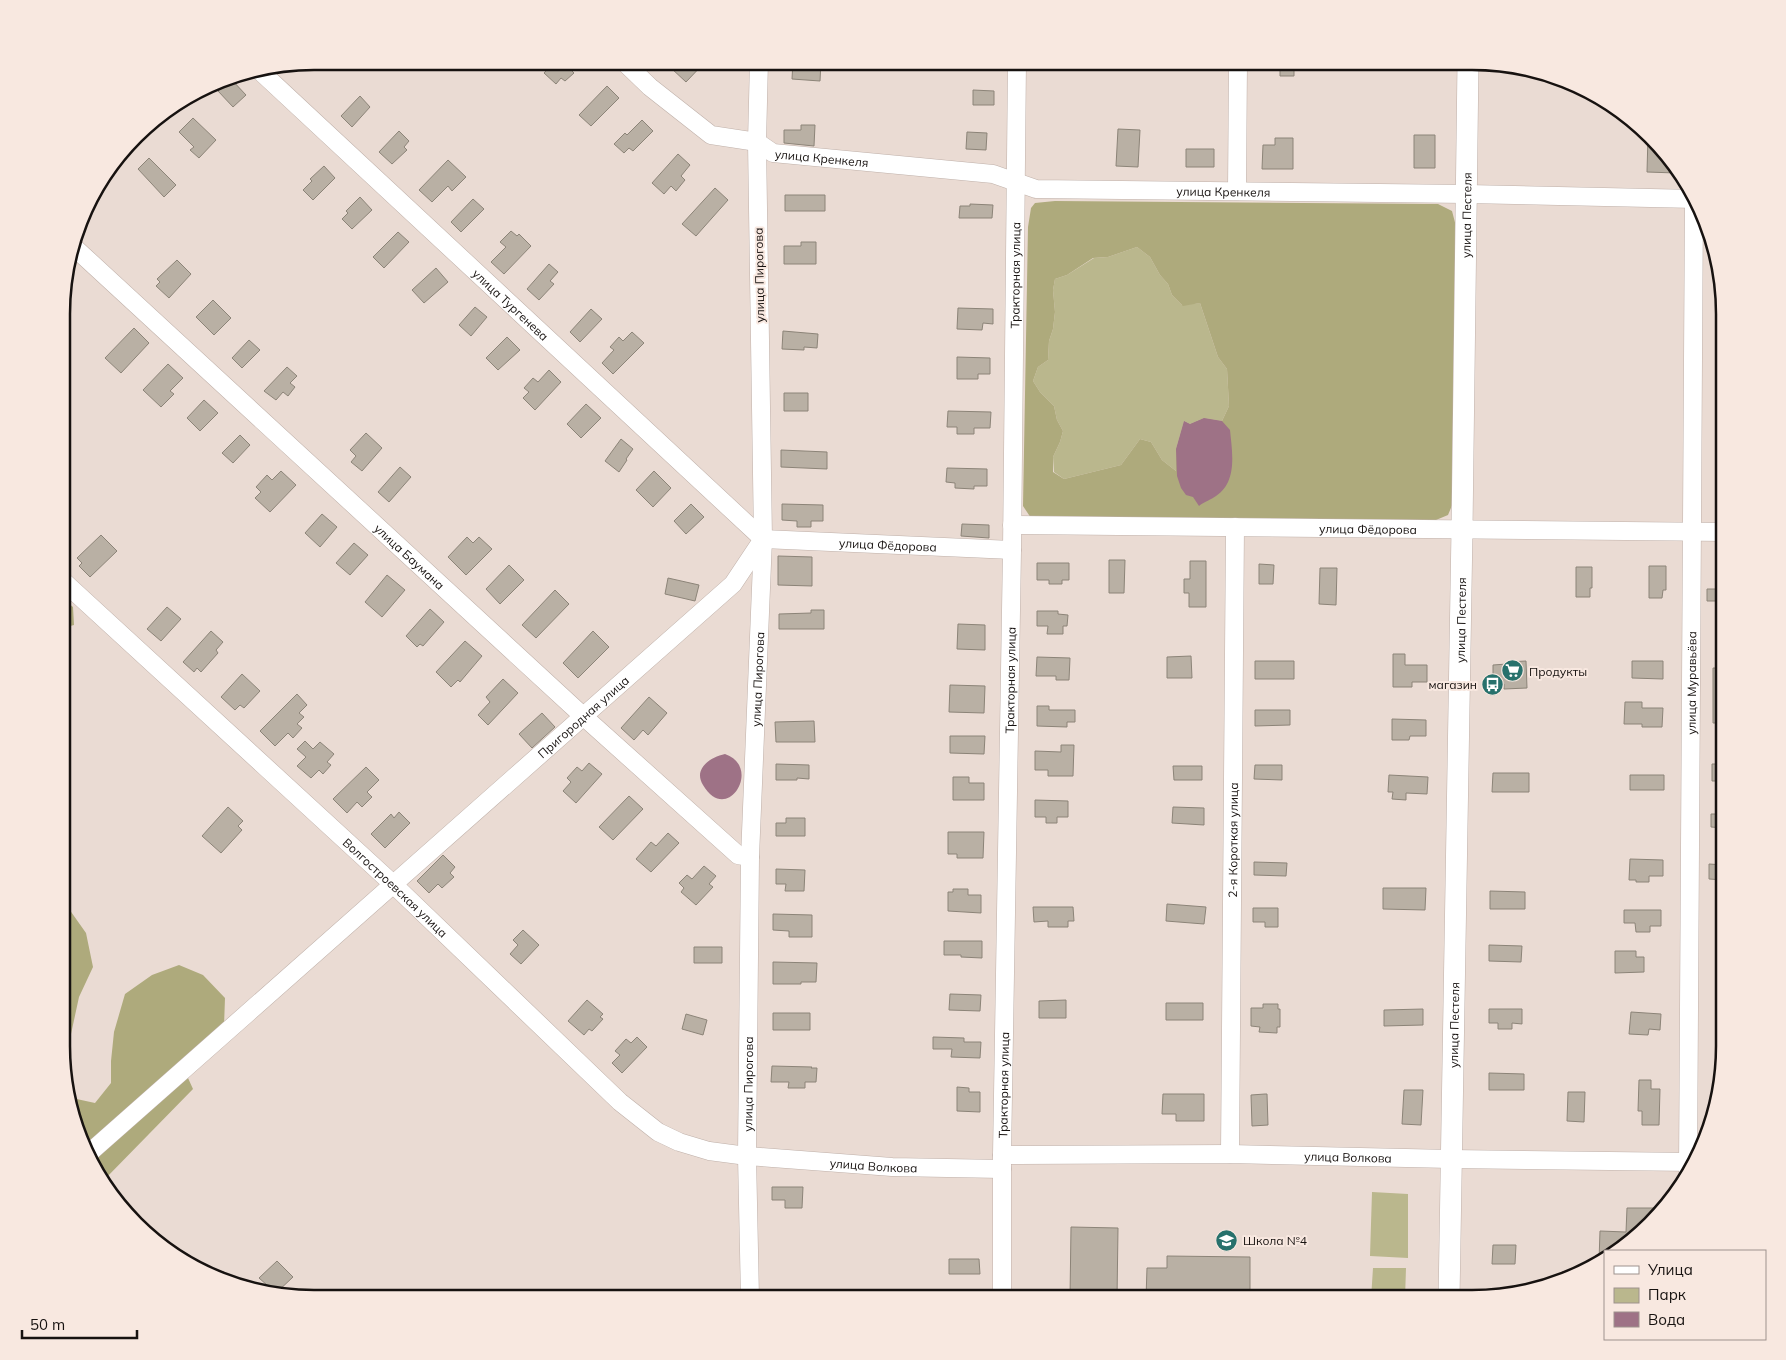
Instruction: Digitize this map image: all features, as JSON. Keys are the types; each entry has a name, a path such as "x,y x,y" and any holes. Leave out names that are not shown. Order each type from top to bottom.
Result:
{"street":[{"name":"улица Кренкеля","path":"632,70 650,87 711,135 757,142 773,153 993,174 1036,189 1686,198"},
{"name":"улица Пирогова","path":"750,1290 747,1156 750,856 763,539 757,142 759,70"},
{"name":"Тракторная улица","path":"1002,1290 1002,1162 1012,550 1017,70"},
{"path":"1237,191 1238,70"},
{"name":"улица Пестеля","path":"1449,1290 1468,70"},
{"name":"улица Тургенева","path":"265,75 763,539"},
{"name":"улица Муравьёва","path":"1690,1156 1695,216"},
{"name":"улица Баумана","path":"78,251 583,716 738,856 750,856"},
{"name":"улица Фёдорова","path":"1012,525 1716,532"},
{"name":"2-я Короткая улица","path":"1230,1154 1235,527"},
{"name":"улица Фёдорова","path":"763,539 1012,550"},
{"name":"Пригородная улица","path":"93,1150 733,584 763,539"},
{"name":"Волгостроевская улица","path":"70,587 394,885 620,1102 658,1132 679,1142 710,1150 747,1156"},
{"name":"улица Волкова","path":"747,1156 892,1167 1230,1154 1685,1165"}],"green space":[{"path":"1137,247 1150,257 1160,275 1168,284 1172,295 1182,305 1200,303 1218,357 1227,369 1229,406 1222,421 1204,418 1190,424 1184,421 1176,449 1176,471 1162,460 1151,442 1140,439 1121,465 1064,479 1054,472 1053,457 1063,431 1057,420 1054,406 1040,392 1033,381 1038,367 1048,360 1049,341 1055,312 1053,290 1055,279 1067,275 1094,258 1108,257"},
{"path":"1372,1192 1408,1194 1408,1258 1370,1256"},
{"path":"1373,1268 1406,1268 1405,1290 1372,1290"}],"shaded area":[{"path":"1055,201 1438,204 1452,211 1458,234 1453,503 1448,515 1436,520 1031,518 1023,506 1028,227 1031,208 1035,203","holes":["1137,247 1150,257 1160,275 1168,284 1172,295 1183,306 1200,303 1218,357 1227,369 1229,406 1222,421 1204,418 1190,424 1184,421 1176,449 1176,471 1162,460 1151,442 1140,439 1121,465 1064,479 1053,472 1053,457 1063,431 1057,420 1054,406 1040,392 1033,381 1038,367 1048,360 1049,341 1055,312 1053,290 1055,279 1067,275 1093,258 1108,257"]},
{"path":"70,605 73,607 74,625 70,626"},
{"path":"70,910 86,933 93,967 79,997 70,1036"},
{"path":"179,965 203,975 225,998 224,1026 183,1067 193,1089 108,1176 95,1154 83,1124 76,1099 95,1103 111,1083 114,1032 125,994 152,975"}],"water":[{"path":"1204,418 1222,421 1230,430 1232,466 1228,483 1223,490 1199,506 1193,497 1186,495 1181,488 1177,476 1176,449 1184,421 1190,424"},
{"path":"725,754 736,761 741,770 741,780 737,790 731,797 722,799 712,796 703,785 700,774 709,761"}],"building":[{"path":"547,70 571,70 574,73 565,81 561,78 556,84 544,73"},
{"path":"673,70 697,70 686,82"},
{"path":"792,70 821,70 820,81 792,79"},
{"path":"1280,70 1294,70 1294,76 1280,76"},
{"path":"235,83 246,95 233,107 218,91"},
{"path":"607,86 619,98 591,126 579,115"},
{"path":"973,90 994,91 994,105 973,105"},
{"path":"360,96 370,107 352,127 341,116"},
{"path":"193,118 216,140 199,158 190,150 194,147 179,132"},
{"path":"642,120 653,131 633,151 629,148 624,153 614,144 625,133 627,135"},
{"path":"801,125 815,125 814,146 784,143 784,130 801,130"},
{"path":"1118,129 1140,130 1138,167 1116,166"},
{"path":"399,131 409,141 404,147 407,150 392,164 379,152"},
{"path":"967,132 987,133 986,150 966,149"},
{"path":"1414,135 1435,135 1435,168 1414,168"},
{"path":"1275,138 1293,138 1293,169 1262,169 1263,145 1275,145"},
{"path":"1648,144 1671,173 1647,172"},
{"path":"1186,149 1214,149 1214,167 1186,167"},
{"path":"678,154 690,165 681,176 685,180 676,191 671,186 664,194 652,183"},
{"path":"149,158 176,185 164,197 138,169"},
{"path":"448,160 466,177 452,191 448,186 432,202 419,190"},
{"path":"324,166 335,178 313,200 303,190 312,181 310,179"},
{"path":"715,188 728,200 696,236 682,224"},
{"path":"785,195 825,195 825,211 785,211"},
{"path":"360,197 372,210 352,229 342,219 348,213 346,211"},
{"path":"473,199 484,209 461,232 451,222"},
{"path":"970,204 993,205 992,218 959,218 960,206 970,206"},
{"path":"511,231 517,236 519,234 531,246 504,274 491,262 506,247 500,242"},
{"path":"398,232 409,242 384,268 373,257"},
{"path":"801,242 816,242 816,264 784,264 784,246 801,246"},
{"path":"177,260 191,274 169,298 156,286 160,282 157,279"},
{"path":"549,264 558,272 550,281 554,284 539,300 527,289"},
{"path":"436,268 448,282 424,303 412,290"},
{"path":"213,300 231,318 214,335 196,317"},
{"path":"475,307 487,317 471,336 459,325"},
{"path":"958,308 993,309 993,324 983,323 982,330 957,329"},
{"path":"591,309 602,319 580,342 570,332"},
{"path":"134,328 149,343 121,373 105,358"},
{"path":"783,331 818,334 817,348 804,347 804,350 782,349"},
{"path":"632,332 644,343 613,374 602,363 614,350 610,347 619,337 623,341"},
{"path":"507,337 520,350 498,370 486,358"},
{"path":"249,340 260,350 242,368 232,358"},
{"path":"957,357 990,358 990,374 978,374 978,379 957,379"},
{"path":"168,364 183,378 170,391 174,394 161,407 143,390"},
{"path":"287,367 297,376 290,383 295,387 288,396 283,392 276,400 264,391"},
{"path":"549,370 561,382 535,410 523,398 529,392 524,388 533,378 538,382"},
{"path":"784,393 808,393 808,411 784,411"},
{"path":"204,400 218,413 200,431 187,418"},
{"path":"586,404 601,418 581,438 567,424"},
{"path":"948,411 991,412 990,428 974,428 974,434 957,434 957,427 947,427"},
{"path":"366,433 382,448 362,471 351,462 356,456 350,450"},
{"path":"240,435 250,445 233,463 222,453"},
{"path":"621,439 633,449 619,472 605,461"},
{"path":"781,450 827,452 827,469 781,467"},
{"path":"400,467 411,477 389,502 378,492"},
{"path":"947,468 987,469 987,486 974,486 974,489 955,488 955,483 946,482"},
{"path":"281,471 296,485 270,512 255,498 261,492 256,487 267,475 272,480"},
{"path":"654,471 671,488 653,507 636,490"},
{"path":"691,504 704,517 686,534 674,521"},
{"path":"782,504 823,505 823,521 811,521 811,527 797,527 797,521 782,520"},
{"path":"322,514 337,527 320,547 305,533"},
{"path":"962,524 989,525 989,538 961,536"},
{"path":"101,535 117,551 90,577 79,566 82,563 77,558"},
{"path":"467,537 473,543 479,537 492,549 466,575 448,557"},
{"path":"354,543 368,555 350,575 336,563"},
{"path":"778,556 812,557 812,586 778,585"},
{"path":"1109,560 1125,560 1124,593 1109,593"},
{"path":"1190,561 1206,561 1206,607 1189,607 1189,593 1184,593 1184,579 1190,579"},
{"path":"1037,563 1069,563 1069,580 1062,580 1062,584 1049,584 1049,580 1037,580"},
{"path":"1259,564 1274,565 1273,584 1259,584"},
{"path":"509,565 524,580 500,604 486,589"},
{"path":"1649,566 1666,566 1666,590 1663,590 1662,598 1649,598"},
{"path":"1576,567 1592,567 1590,597 1576,597"},
{"path":"1320,568 1337,568 1336,605 1319,604"},
{"path":"387,575 405,590 382,617 365,602"},
{"path":"668,578 699,585 695,601 665,594"},
{"path":"1707,589 1716,589 1716,601 1707,601"},
{"path":"555,590 569,604 536,638 522,625"},
{"path":"167,607 181,619 161,641 147,629"},
{"path":"430,609 444,622 423,646 420,644 417,647 406,636"},
{"path":"811,610 824,610 824,629 779,629 779,614 811,613"},
{"path":"1037,611 1058,611 1058,614 1068,615 1067,626 1063,626 1063,634 1047,634 1048,626 1037,626"},
{"path":"958,624 985,625 985,650 957,649"},
{"path":"211,631 223,642 216,650 218,653 201,672 197,668 194,672 183,662"},
{"path":"593,631 609,647 578,678 563,663"},
{"path":"465,641 482,656 460,682 458,680 451,687 436,672"},
{"path":"1393,654 1405,654 1405,665 1427,665 1427,682 1412,682 1412,687 1393,687"},
{"path":"1191,656 1192,678 1167,678 1167,657"},
{"path":"1037,657 1070,658 1069,680 1056,680 1056,676 1036,676"},
{"path":"1255,661 1294,661 1294,679 1255,679"},
{"name":"Продукты","path":"1526,661 1527,688 1504,689 1504,684 1493,684 1493,665"},
{"path":"1632,661 1663,661 1663,679 1632,678"},
{"path":"1713,668 1716,668 1716,723 1713,723"},
{"path":"242,674 260,691 244,708 240,705 235,710 221,697"},
{"path":"503,679 518,693 488,725 478,715 490,702 486,697"},
{"path":"950,685 985,686 984,713 949,712"},
{"path":"297,694 307,705 299,713 304,717 297,724 302,728 293,738 288,733 275,746 260,731"},
{"path":"649,697 667,713 648,735 643,730 634,740 621,728"},
{"path":"1625,702 1642,702 1642,708 1663,708 1662,727 1642,727 1642,724 1624,724"},
{"path":"1037,706 1049,706 1049,710 1075,710 1075,722 1067,722 1067,727 1037,726"},
{"path":"1255,710 1290,710 1290,725 1255,726"},
{"path":"542,713 555,727 532,748 519,734"},
{"path":"1392,719 1426,720 1426,736 1410,736 1409,740 1392,740"},
{"path":"814,721 815,742 776,742 775,722"},
{"path":"950,736 985,736 984,754 950,753"},
{"path":"305,741 313,749 320,742 334,754 327,762 331,765 323,774 319,770 311,778 297,766 306,757 297,749"},
{"path":"1061,745 1074,745 1073,776 1048,776 1048,770 1035,770 1035,751 1061,752"},
{"path":"589,763 602,774 576,803 563,791 571,782 567,778 577,767 582,771"},
{"path":"776,764 809,765 809,779 776,780"},
{"path":"1712,764 1716,764 1716,781 1712,781"},
{"path":"1255,765 1282,765 1282,780 1254,779"},
{"path":"1173,766 1202,766 1202,780 1174,780"},
{"path":"366,767 379,780 367,792 372,797 362,807 357,802 347,813 333,799"},
{"path":"1493,773 1529,773 1529,792 1492,792"},
{"path":"1389,775 1428,777 1427,794 1406,793 1406,800 1392,799 1393,792 1388,792"},
{"path":"1630,775 1664,775 1664,790 1630,790"},
{"path":"953,777 969,777 969,783 984,783 984,800 953,800"},
{"path":"629,796 643,809 613,840 599,827"},
{"path":"1035,800 1068,801 1068,817 1057,817 1057,823 1046,823 1046,817 1035,817"},
{"path":"228,807 243,821 238,826 242,830 221,853 202,836"},
{"path":"1173,807 1204,808 1204,825 1172,823"},
{"path":"399,812 410,823 385,848 371,834 391,814 394,818"},
{"path":"1711,814 1716,814 1716,827 1711,827"},
{"path":"786,818 805,818 805,836 776,836 776,823 786,823"},
{"path":"948,832 984,832 983,858 957,858 957,854 948,854"},
{"path":"668,833 679,843 651,872 636,859 651,842 656,846"},
{"path":"443,855 455,867 450,873 454,877 442,888 438,884 429,893 417,881"},
{"path":"1630,859 1663,860 1663,876 1649,876 1649,882 1629,880"},
{"path":"1254,862 1287,863 1286,876 1254,875"},
{"path":"1709,864 1716,864 1716,879 1709,879"},
{"path":"704,866 716,876 709,884 713,887 696,905 681,892 684,888 679,883 687,875 692,879"},
{"path":"776,869 805,870 804,891 785,891 786,884 776,884"},
{"path":"1383,888 1426,888 1425,910 1383,909"},
{"path":"953,889 968,889 968,895 981,895 981,913 948,911 948,892 953,892"},
{"path":"1490,891 1525,892 1525,909 1490,909"},
{"path":"1167,904 1206,907 1204,924 1166,921"},
{"path":"1033,907 1073,907 1074,921 1068,921 1068,927 1048,927 1048,921 1034,922"},
{"path":"1253,908 1278,908 1278,927 1265,927 1265,922 1253,922"},
{"path":"1624,910 1661,910 1661,926 1650,926 1650,932 1636,932 1635,923 1624,923"},
{"path":"773,914 812,915 812,937 789,937 789,931 773,930"},
{"path":"523,930 539,945 521,964 510,954 518,945 513,940"},
{"path":"944,941 982,941 982,958 944,955"},
{"path":"1489,945 1522,946 1521,962 1489,961"},
{"path":"694,947 722,947 722,963 694,963"},
{"path":"1615,951 1636,951 1636,957 1644,957 1644,972 1615,973"},
{"path":"773,962 817,963 816,982 773,984"},
{"path":"950,994 981,995 980,1011 949,1010"},
{"path":"587,1000 603,1014 600,1017 603,1019 592,1031 589,1029 584,1035 568,1021"},
{"path":"1066,1000 1066,1018 1039,1018 1039,1001"},
{"path":"1166,1003 1203,1003 1203,1020 1166,1020"},
{"path":"1263,1004 1278,1004 1278,1009 1280,1009 1280,1027 1277,1027 1277,1033 1259,1032 1260,1027 1251,1026 1251,1008 1263,1008"},
{"path":"1423,1009 1423,1025 1384,1026 1384,1010"},
{"path":"1489,1009 1522,1009 1522,1024 1512,1023 1512,1029 1498,1029 1498,1023 1489,1023"},
{"path":"1631,1012 1661,1014 1660,1030 1649,1029 1648,1035 1629,1034"},
{"path":"773,1013 810,1013 810,1030 773,1030"},
{"path":"686,1014 707,1020 703,1035 682,1029"},
{"path":"637,1037 647,1047 622,1073 612,1063 620,1055 615,1051 626,1039 631,1043"},
{"path":"933,1037 964,1038 964,1042 981,1042 980,1058 951,1057 952,1049 933,1049"},
{"path":"772,1066 817,1068 816,1082 805,1082 805,1088 788,1088 789,1082 771,1082"},
{"path":"1489,1073 1524,1074 1524,1090 1489,1090"},
{"path":"1639,1080 1651,1080 1651,1089 1660,1089 1659,1125 1642,1125 1642,1111 1638,1111"},
{"path":"957,1087 969,1088 969,1092 980,1092 980,1112 957,1111"},
{"path":"1404,1090 1423,1090 1421,1125 1402,1124"},
{"path":"1568,1092 1585,1092 1584,1122 1567,1121"},
{"path":"1163,1094 1204,1094 1204,1121 1176,1121 1176,1114 1162,1114"},
{"path":"1267,1094 1268,1125 1252,1126 1251,1095"},
{"path":"772,1187 803,1187 802,1208 785,1208 785,1200 772,1200"},
{"path":"1627,1208 1654,1208 1645,1219 1621,1240 1599,1254 1600,1231 1626,1232"},
{"path":"1071,1227 1118,1228 1117,1290 1070,1290"},
{"path":"1493,1245 1516,1245 1515,1264 1492,1264"},
{"path":"1167,1256 1250,1257 1250,1290 1146,1290 1147,1268 1167,1268"},
{"path":"949,1259 979,1259 980,1274 949,1274"},
{"path":"277,1261 293,1277 281,1288 267,1285 259,1278"}],"place":[{"name":"Продукты","path":"1513,671"},
{"name":"магазин","path":"1493,684"},
{"name":"Школа №4","path":"1227,1240"}]}
